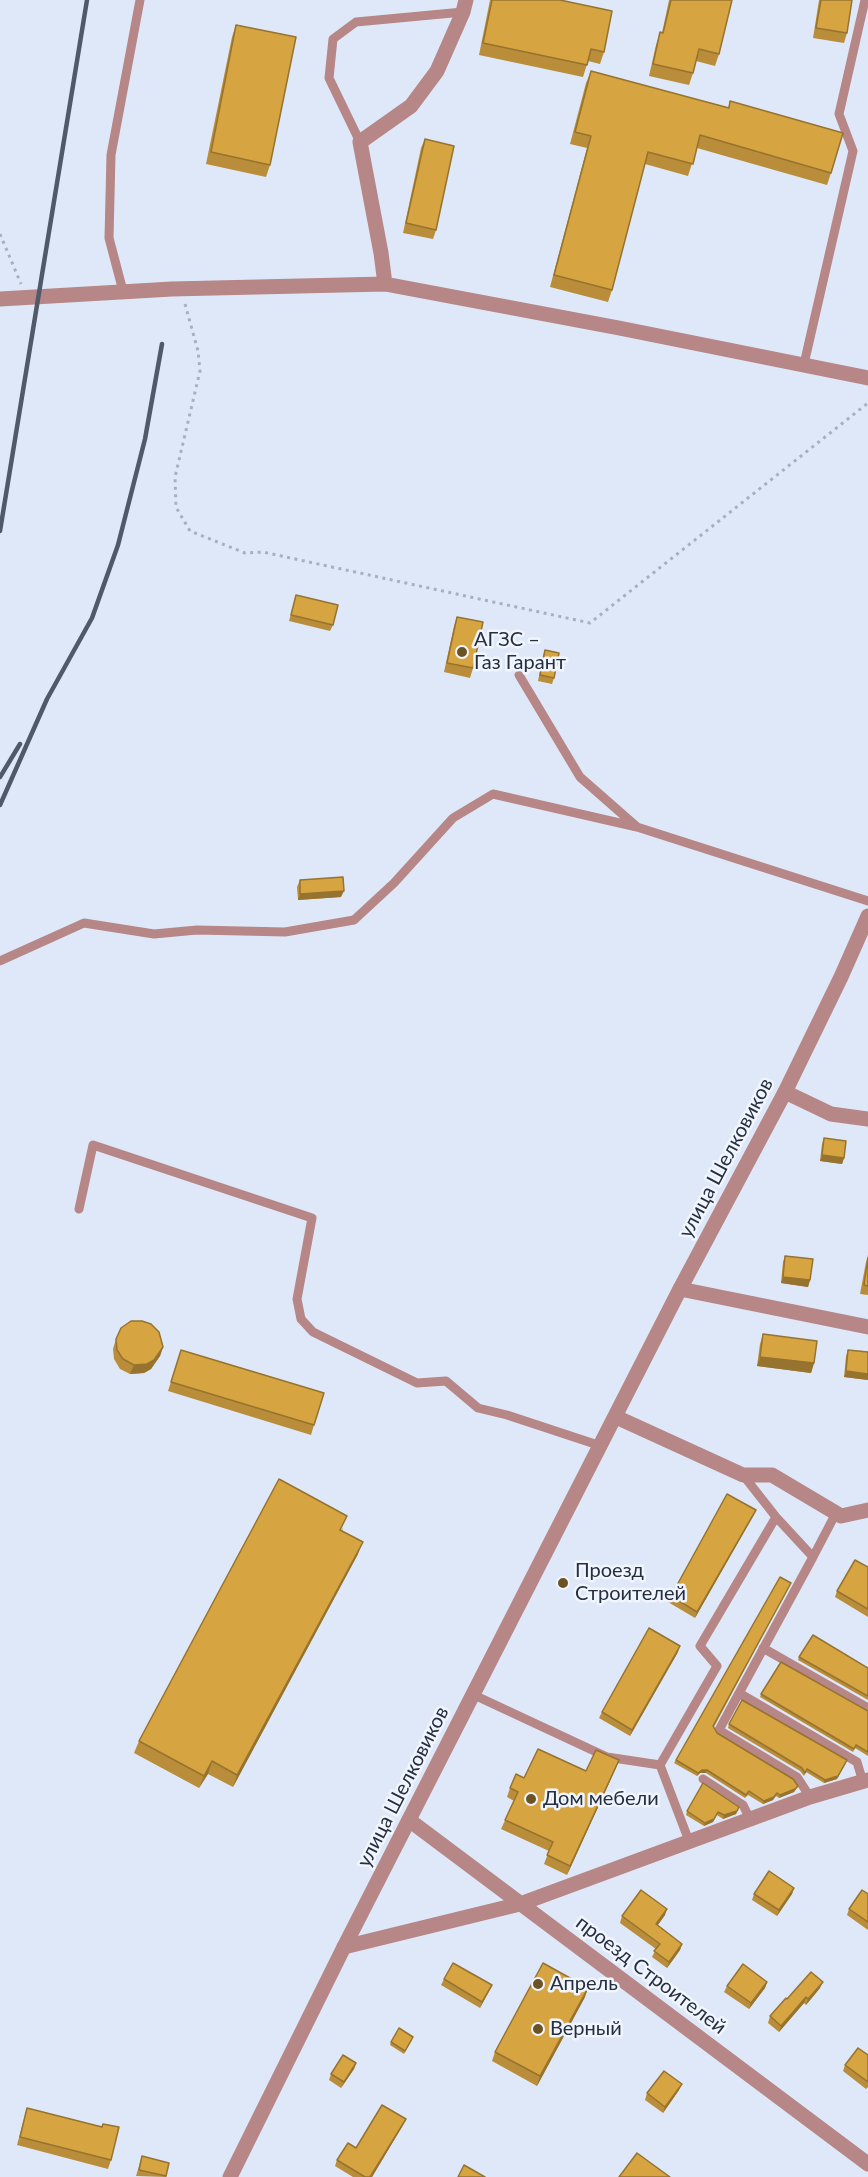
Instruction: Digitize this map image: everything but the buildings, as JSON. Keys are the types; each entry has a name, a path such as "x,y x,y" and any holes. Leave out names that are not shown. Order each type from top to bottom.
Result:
{"street":[{"path":"385,284 360,142 411,106 437,70 464,6"},
{"path":"0,299 123,291 385,284 868,378"},
{"name":"улица Шелковиков","path":"230,2177 344,1947 680,1289 785,1092 868,916"},
{"path":"785,1092 831,1114 868,1119"},
{"path":"680,1289 868,1327"},
{"path":"616,1417 742,1475 772,1475 841,1516 868,1510"},
{"path":"344,1947 520,1904 810,1797 866,1781"},
{"name":"проезд Строителей","path":"410,1820 868,2164"}],"lane":[{"path":"123,291 109,238 111,155 140,0"},
{"path":"804,364 853,151 839,114 865,0"},
{"path":"360,142 329,78 333,39 356,22 464,6"},
{"path":"519,675 580,777 637,827"},
{"path":"0,961 84,923 154,934 197,930 285,932 354,920 394,883 453,818 493,794 637,827 868,901"},
{"path":"79,1209 93,1144 312,1218 297,1299 301,1319 313,1332 417,1383 446,1381 478,1408 507,1415 601,1446"},
{"path":"742,1475 813,1557"},
{"path":"810,1797 797,1777 719,1730 836,1513"},
{"path":"660,1766 717,1666 700,1646 776,1517"},
{"path":"763,1648 868,1707"},
{"path":"739,1693 857,1762 866,1781"},
{"path":"474,1695 607,1757 660,1766"},
{"path":"660,1766 689,1841"},
{"path":"703,1779 743,1805 750,1819"}],"path":[{"path":"0,234 27,296"},
{"path":"181,289 198,351 200,371 175,477 176,507 190,531 245,553 263,552 590,623 868,403"}],"railway":[{"path":"0,531 87,0"},
{"path":"0,805 47,699 92,618 118,545 145,439 162,344"},
{"path":"0,777 20,744"}],"place":[{"name":"АГЗС – Газ Гарант","path":"462,652"},
{"name":"Проезд Строителей","path":"563,1583"},
{"name":"Дом мебели","path":"531,1799"},
{"name":"Апрель","path":"538,1984"},
{"name":"Верный","path":"538,2029"}]}
